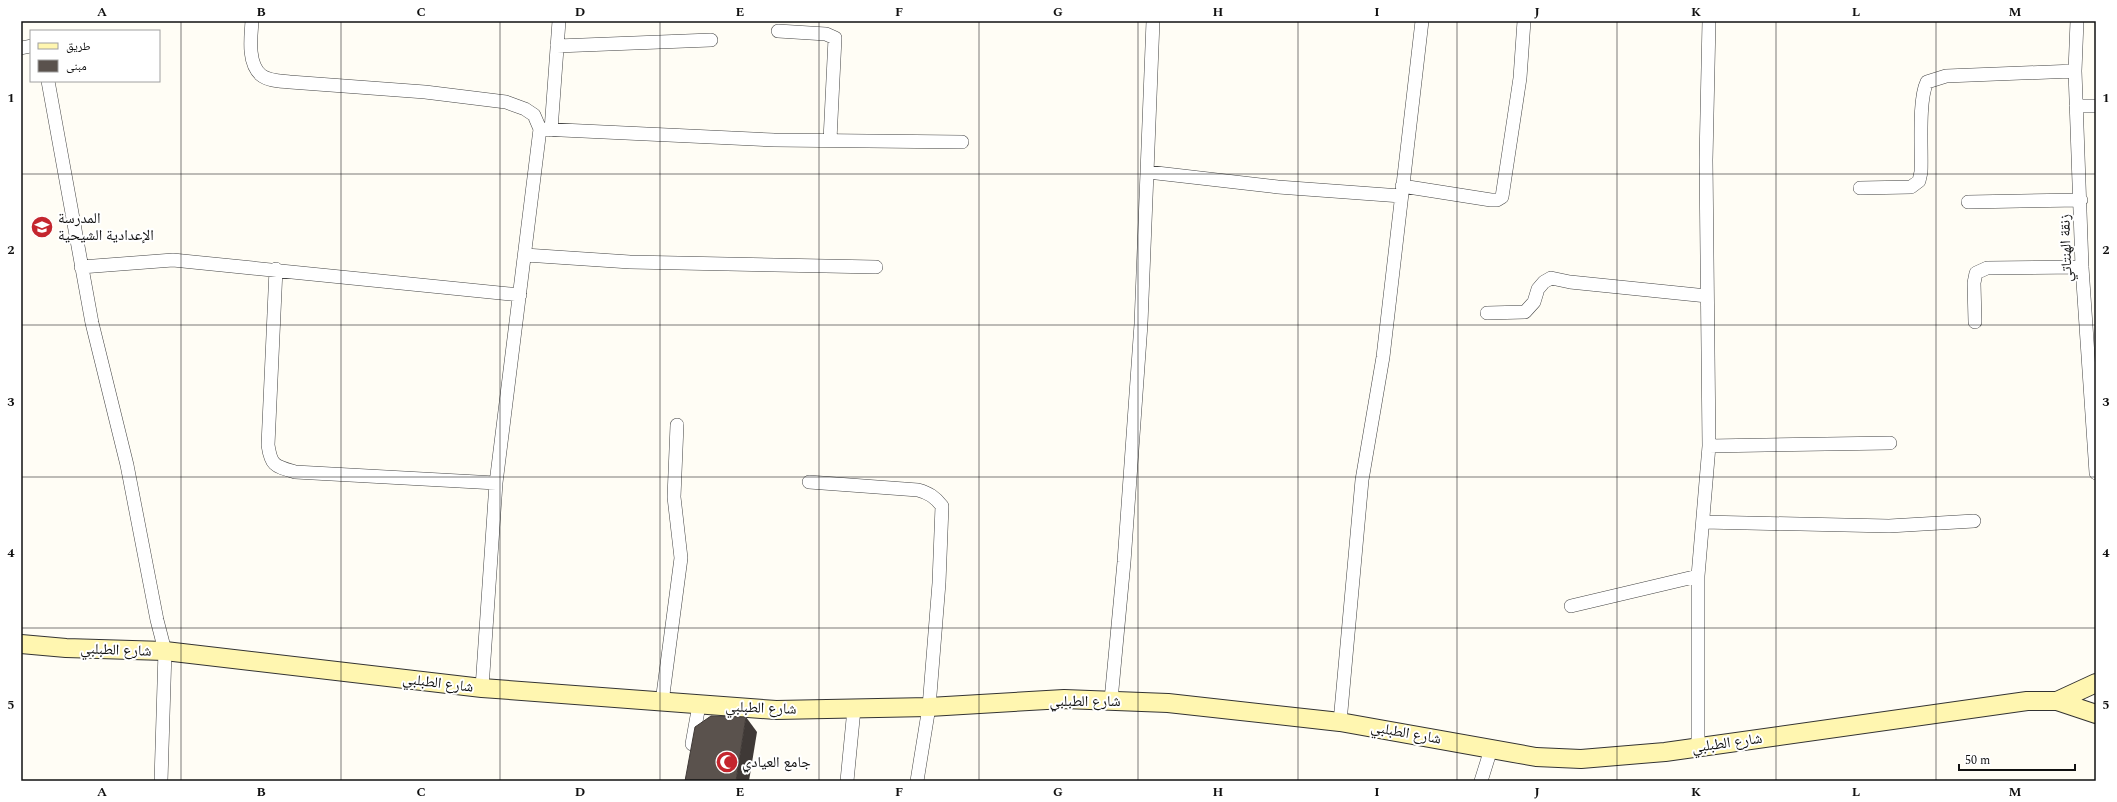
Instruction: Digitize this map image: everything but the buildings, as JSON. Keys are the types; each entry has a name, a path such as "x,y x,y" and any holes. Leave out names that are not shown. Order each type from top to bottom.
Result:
{"street":[{"path":"252,21 250,43 253,61 260,74 270,79 506,102 524,108 534,116 546,130 638,133 730,139 962,142"},
{"path":"482,688 496,483 525,255 546,130 559,21"},
{"path":"1111,700 1124,562 1141,324 1153,21"},
{"path":"1340,722 1362,480 1383,357 1401,191 1422,21"},
{"path":"1148,172 1278,187 1401,191 1497,200 1502,197 1520,78 1524,21"},
{"path":"1698,748 1698,576 1704,522 1709,446 1706,160 1709,21"},
{"name":"زنقة الهنتاتي","path":"2077,21 2075,72 2081,200 2082,267 2096,473"},
{"path":"778,31 826,34 835,38 830,140"},
{"path":"557,46 711,40"},
{"path":"1860,188 1911,187 1918,181 1921,172 1924,89 1927,82 1946,76 2075,72"},
{"path":"48,82 92,323 127,465 157,620 165,651 161,781"},
{"path":"2076,106 2096,106"},
{"path":"1968,202 2081,200"},
{"path":"525,255 630,262 876,267"},
{"path":"81,267 173,260 276,269 520,295"},
{"path":"1976,322 1974,283 1976,272 1987,268 2082,267"},
{"path":"276,269 268,445 270,458 276,466 295,472 496,483"},
{"path":"1487,313 1525,312 1534,302 1538,289 1544,282 1551,278 1570,282 1707,296"},
{"path":"662,702 681,558 674,497 677,425"},
{"path":"1709,446 1890,443"},
{"path":"809,482 918,490 928,493 936,498 942,506 939,583 929,707 917,781"},
{"path":"1704,522 1889,526 1974,521"},
{"path":"1570,606 1698,576"},
{"name":"شارع الطبلبي","path":"21,644 66,648 165,651 482,688 776,710 854,710 1064,699 1111,700 1224,708 1340,722 1536,757 1581,759 1698,748 2027,701 2057,701 2096,714"},
{"name":"شارع الطبلبي","path":"21,653 66,648"},
{"path":"2057,701 2096,683"},
{"path":"689,760 699,705"},
{"path":"847,781 854,710"},
{"path":"1481,781 1491,749"}],"place":[{"name":"المدرسة الإعدادية الشيحية","path":"42,227"},
{"name":"جامع العيادي","path":"727,762"}]}
